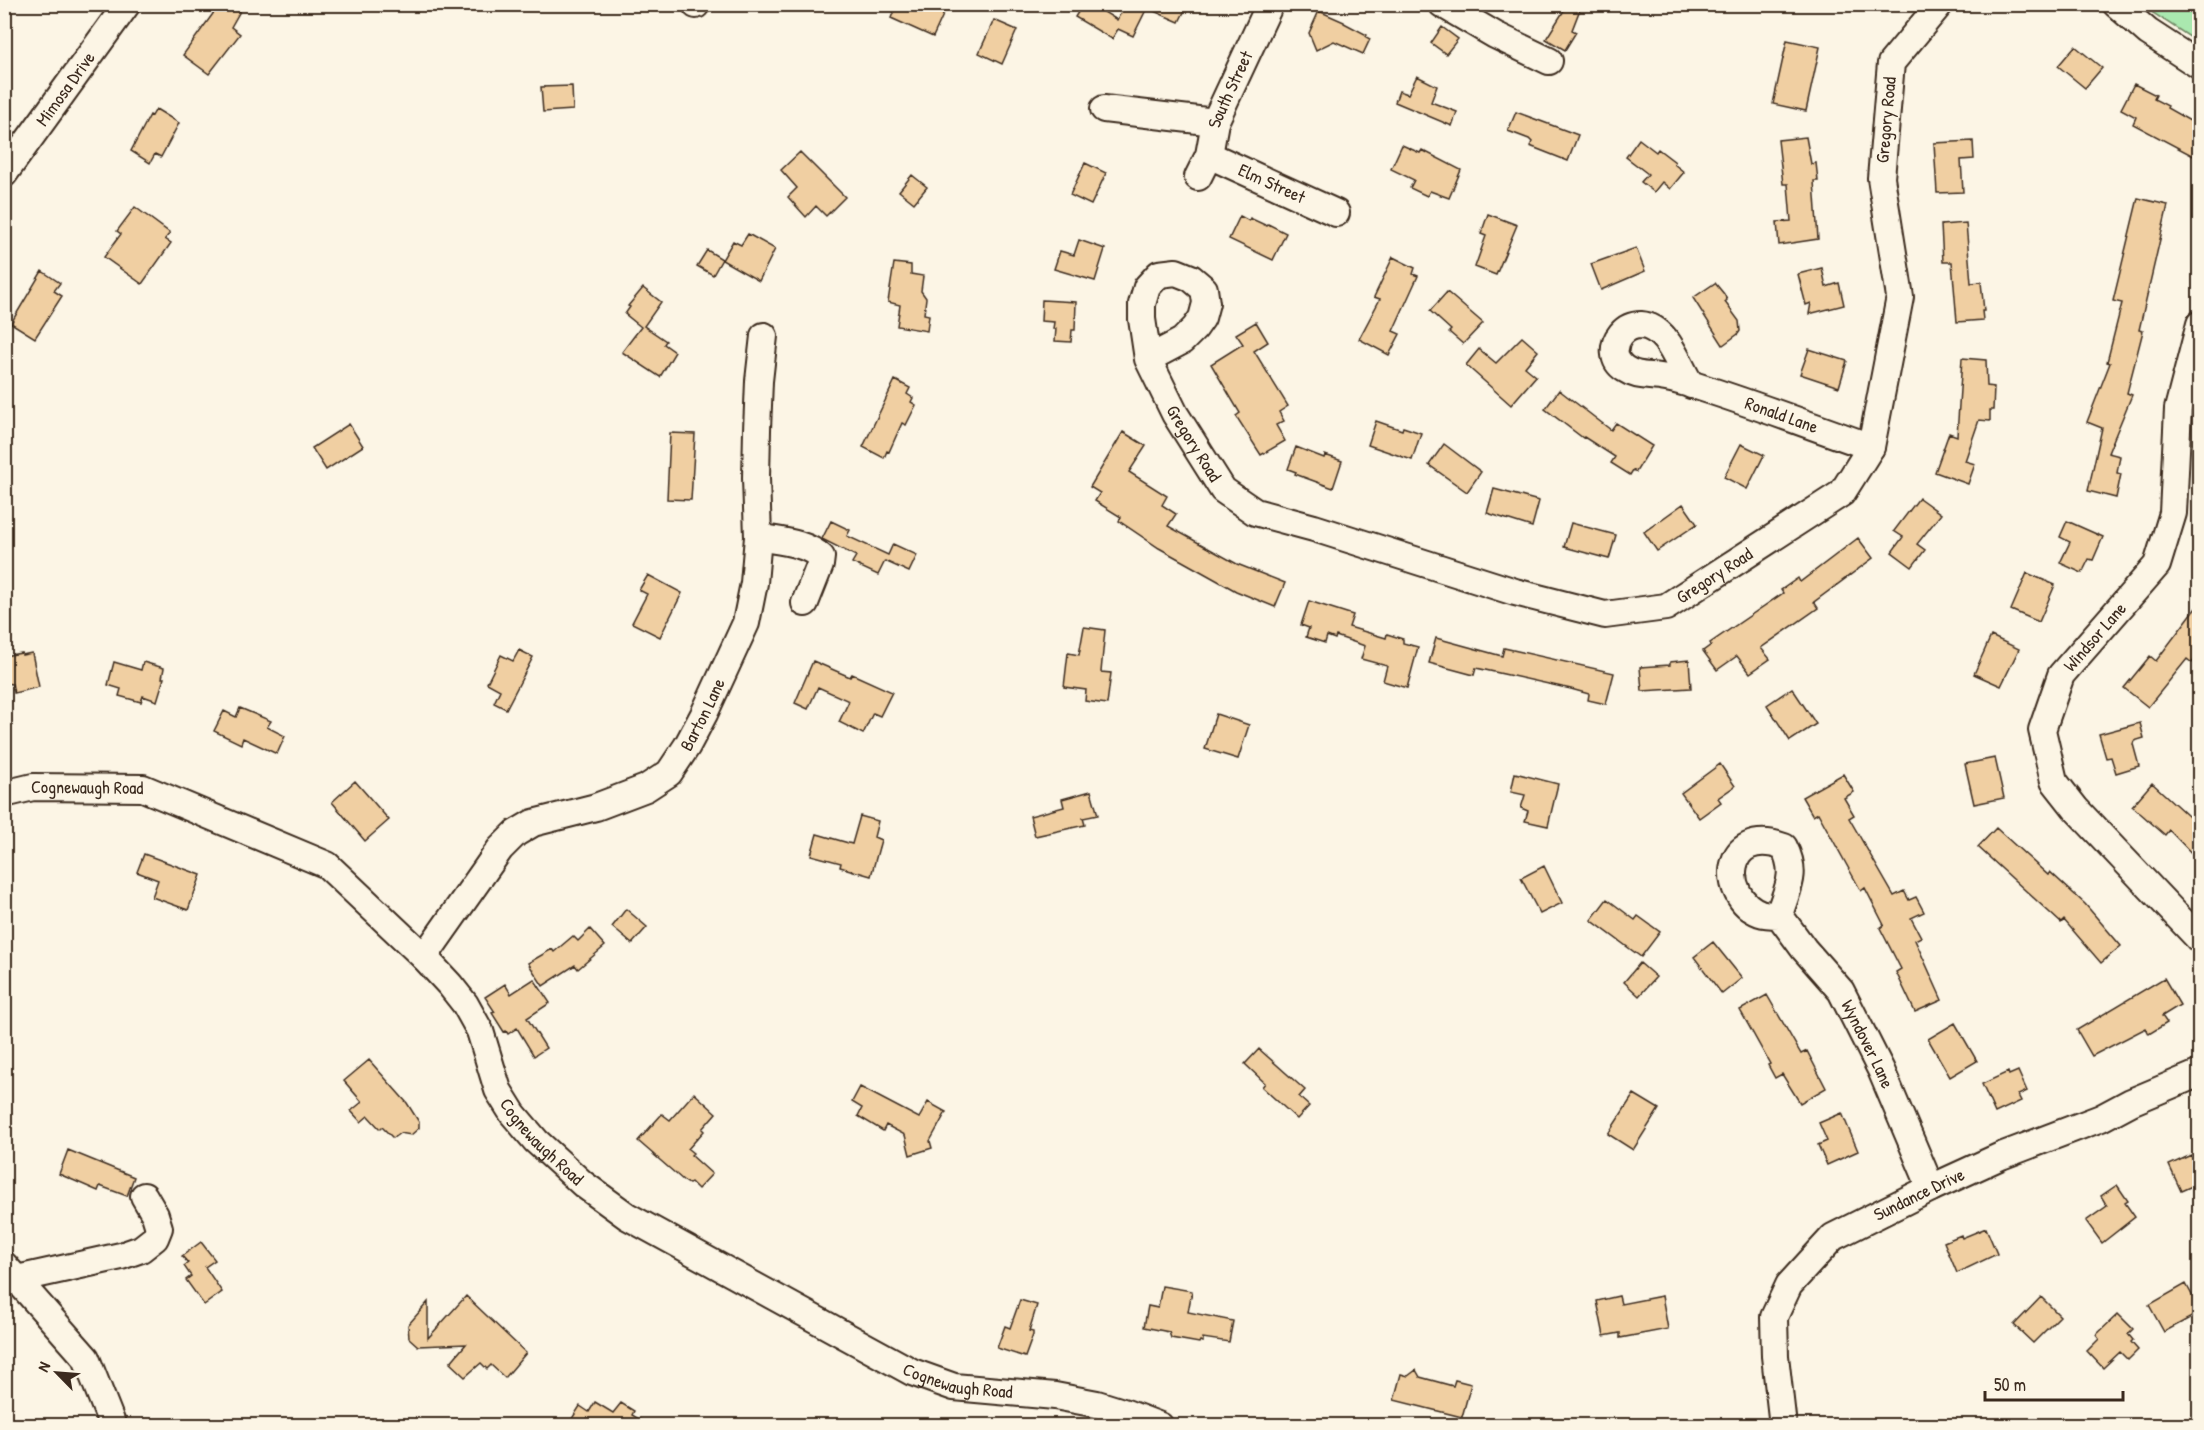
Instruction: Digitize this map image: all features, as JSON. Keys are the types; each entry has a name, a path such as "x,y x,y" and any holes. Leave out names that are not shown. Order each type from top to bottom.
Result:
{"street":[{"name":"Mimosa Drive","path":"4,174 127,4"},
{"name":"South Street","path":"1203,166 1215,122 1269,4"},
{"path":"1442,4 1495,35 1549,61"},
{"name":"Gregory Road","path":"1148,359 1175,414 1222,490 1255,512 1314,528 1515,591 1605,615 1666,607 1842,493 1871,447 1900,297 1881,178 1891,63 1940,4"},
{"path":"2116,4 2148,32 2199,66"},
{"path":"1104,109 1215,122"},
{"name":"Elm Street","path":"1203,166 1336,213"},
{"name":"Windsor Lane","path":"2199,324 2178,410 2173,513 2157,565 2061,675 2042,730 2054,781 2076,809 2199,940"},
{"name":"Barton Lane","path":"424,957 500,849 516,833 533,823 596,807 646,788 669,772 704,714 746,622 754,584 758,537 757,430 764,336"},
{"name":"Ronald Lane","path":"1691,385 1871,447"},
{"path":"758,537 804,547 821,557 820,566 805,603"},
{"name":"Cognewaugh Road","path":"4,794 33,787 143,788 327,865 424,957 465,1004 480,1031 498,1090 513,1114 536,1141 583,1184 627,1216 912,1372 954,1387 1055,1396 1097,1404 1160,1425"},
{"name":"Wyndover Lane","path":"1779,915 1804,949 1841,991 1881,1070 1930,1188"},
{"name":"Sundance Drive","path":"1783,1425 1775,1356 1774,1317 1789,1285 1833,1237 1930,1188 2001,1156 2101,1118 2131,1102 2199,1073"},
{"path":"11,1272 122,1256 141,1249 155,1238 159,1228 155,1215 144,1196"},
{"path":"11,1272 86,1358 113,1425"}],"green space":[{"path":"2141,5 2199,5 2199,43"}],"building":[{"path":"220,4 244,4 231,27 240,34 209,74 183,55"},
{"path":"897,4 948,4 933,37 891,18"},
{"path":"1083,4 1091,4 1117,20 1124,7 1128,8 1130,4 1188,4 1179,22 1147,8 1133,36 1118,29 1112,39 1075,17"},
{"path":"1568,4 1582,4 1572,30 1576,32 1565,50 1546,39"},
{"path":"1319,11 1367,35 1366,37 1370,39 1363,54 1334,41 1316,50 1309,33"},
{"path":"994,20 1017,30 1002,64 979,53"},
{"path":"1442,27 1458,39 1446,54 1431,43"},
{"path":"1787,40 1820,47 1806,111 1773,104"},
{"path":"2075,46 2102,68 2085,88 2058,66"},
{"path":"1417,76 1437,86 1431,102 1457,112 1452,126 1395,102 1399,91 1408,94"},
{"path":"2134,84 2156,95 2154,99 2199,126 2199,159 2133,124 2136,117 2121,109"},
{"path":"572,86 573,110 543,112 541,87"},
{"path":"156,109 179,123 161,157 155,154 150,163 131,151 150,115 152,116"},
{"path":"1516,112 1578,135 1568,161 1530,146 1532,142 1529,139 1508,131"},
{"path":"1806,137 1811,164 1816,163 1818,181 1814,181 1818,239 1779,245 1777,222 1791,221 1788,184 1783,184 1778,140"},
{"path":"1639,139 1656,152 1658,149 1684,172 1670,189 1662,182 1654,192 1641,182 1648,174 1626,157"},
{"path":"1973,141 1974,159 1961,160 1963,192 1937,193 1934,143"},
{"path":"1402,145 1420,153 1422,150 1461,170 1449,198 1430,191 1427,196 1410,188 1414,180 1391,169"},
{"path":"800,152 845,197 826,216 816,206 806,217 788,197 797,188 781,170"},
{"path":"1085,163 1106,173 1091,205 1070,195"},
{"path":"912,175 927,187 914,203 899,191"},
{"path":"2138,198 2168,205 2139,330 2143,331 2127,393 2132,395 2108,453 2120,456 2117,473 2121,474 2116,498 2088,491 2102,428 2087,422 2110,363 2107,362 2122,303 2113,301"},
{"path":"135,207 170,233 165,239 171,243 142,284 104,257 121,234 117,231"},
{"path":"1488,214 1517,225 1496,275 1475,267 1486,236 1481,234"},
{"path":"1240,216 1249,221 1250,218 1267,226 1268,224 1286,233 1273,260 1229,239"},
{"path":"1966,223 1971,283 1981,282 1984,311 1982,311 1983,320 1957,322 1952,262 1943,262 1941,225"},
{"path":"748,234 775,249 759,281 722,260 733,241 741,245"},
{"path":"1079,240 1105,249 1095,281 1054,269 1060,251 1074,255"},
{"path":"1636,248 1645,271 1601,290 1591,264"},
{"path":"707,250 722,259 713,275 697,266"},
{"path":"1393,257 1415,268 1413,274 1418,276 1393,331 1400,334 1389,355 1359,339 1380,299 1374,297"},
{"path":"894,263 911,265 911,274 923,276 921,291 926,298 924,314 929,315 927,331 897,326 900,305 888,302"},
{"path":"1822,268 1826,287 1839,283 1844,305 1809,314 1811,303 1806,305 1798,274"},
{"path":"42,271 60,283 54,291 62,296 35,338 11,323"},
{"path":"1715,283 1739,321 1738,334 1723,345 1693,298"},
{"path":"643,288 661,302 644,326 666,341 664,344 675,352 660,377 622,352 641,327 625,314 630,307 628,306"},
{"path":"1447,292 1483,323 1463,344 1430,311"},
{"path":"1042,300 1076,302 1075,330 1072,330 1071,342 1055,341 1054,322 1041,321"},
{"path":"1256,322 1268,342 1254,351 1288,406 1279,412 1284,421 1276,425 1285,441 1261,455 1236,416 1240,413 1211,364 1243,344 1236,334"},
{"path":"1522,337 1538,351 1525,367 1536,376 1511,405 1466,365 1479,349 1496,363"},
{"path":"1809,349 1847,361 1839,387 1800,374"},
{"path":"1962,358 1986,360 1987,386 1994,387 1990,421 1979,420 1965,461 1975,464 1968,484 1935,472 1949,433 1957,436"},
{"path":"895,380 910,388 907,394 913,398 911,402 916,405 906,425 902,423 884,458 863,447"},
{"path":"1559,390 1611,430 1616,423 1652,446 1636,472 1633,470 1630,475 1611,463 1615,457 1583,438 1545,409"},
{"path":"1376,421 1402,430 1403,427 1421,433 1412,460 1368,445"},
{"path":"349,424 363,446 326,470 312,448"},
{"path":"1123,432 1146,446 1129,472 1167,496 1162,505 1176,514 1168,526 1237,564 1285,583 1275,607 1236,591 1159,548 1119,521 1121,517 1095,501 1100,493 1090,487"},
{"path":"670,433 695,434 691,500 667,499"},
{"path":"1444,444 1481,472 1467,492 1429,465"},
{"path":"1741,444 1764,455 1747,489 1724,477"},
{"path":"1296,447 1324,458 1325,455 1342,461 1333,488 1295,474 1296,472 1288,469"},
{"path":"1494,489 1539,501 1532,527 1487,513"},
{"path":"1919,498 1941,514 1917,544 1925,550 1912,567 1892,552 1903,537 1894,531"},
{"path":"1683,504 1697,524 1657,551 1644,532"},
{"path":"831,521 850,530 847,536 888,555 893,544 917,555 909,572 885,561 878,575 852,563 856,556 822,539"},
{"path":"2067,521 2103,537 2093,560 2089,559 2082,573 2060,563 2070,542 2060,537"},
{"path":"1571,523 1616,535 1609,559 1564,547"},
{"path":"1858,538 1873,558 1814,602 1818,608 1761,648 1770,659 1750,673 1737,656 1717,670 1703,651 1711,645 1710,643 1783,593 1781,590 1798,578 1800,582"},
{"path":"2027,573 2055,585 2039,622 2011,610"},
{"path":"648,575 682,593 660,637 632,623 647,594 639,590"},
{"path":"1309,601 1353,615 1349,627 1386,638 1387,634 1403,639 1403,643 1418,647 1407,688 1383,681 1387,666 1361,659 1365,646 1336,636 1335,639 1327,636 1325,643 1306,637 1309,628 1301,625"},
{"path":"2199,604 2199,653 2192,663 2187,659 2148,707 2124,688 2150,656 2156,661"},
{"path":"1084,627 1105,630 1101,672 1111,673 1107,704 1085,701 1086,690 1064,687 1068,653 1079,655"},
{"path":"1991,636 2019,649 2001,686 1974,674"},
{"path":"1436,638 1502,656 1504,648 1614,673 1606,704 1588,700 1589,694 1571,689 1476,668 1474,675 1429,663"},
{"path":"519,650 533,657 506,709 494,703 500,690 487,683 501,655 513,661"},
{"path":"22,653 22,655 32,653 39,687 14,693 12,684 4,683 4,656"},
{"path":"1689,660 1691,688 1642,691 1640,667 1670,665 1670,662"},
{"path":"813,661 850,677 852,674 892,692 880,716 873,713 863,734 839,722 849,701 818,687 808,709 795,703"},
{"path":"114,662 141,670 143,662 164,668 162,678 164,678 157,701 143,696 141,702 119,696 121,689 108,685"},
{"path":"1792,688 1816,724 1790,741 1767,705"},
{"path":"240,708 271,721 267,727 285,736 277,754 243,738 241,744 214,731 224,711 236,717"},
{"path":"1216,714 1249,725 1238,759 1205,749"},
{"path":"2140,723 2144,738 2134,741 2133,744 2139,766 2116,773 2111,757 2106,758 2099,734"},
{"path":"1995,758 2004,798 1974,804 1965,764"},
{"path":"1720,764 1735,786 1718,798 1721,802 1699,818 1681,793"},
{"path":"1515,773 1558,784 1548,826 1525,821 1528,811 1521,808 1525,795 1511,792"},
{"path":"1843,774 1854,792 1844,798 1854,815 1849,818 1894,896 1904,891 1909,900 1916,897 1924,912 1911,918 1921,937 1915,940 1942,1000 1915,1012 1896,972 1901,969 1880,928 1884,925 1865,888 1861,891 1818,813 1813,816 1802,797"},
{"path":"355,781 389,820 365,841 332,802"},
{"path":"2152,783 2199,826 2199,861 2169,830 2165,835 2132,806"},
{"path":"1091,791 1098,815 1083,818 1085,825 1035,836 1030,816 1064,807 1062,799"},
{"path":"860,816 878,821 874,837 881,840 871,876 840,867 841,863 811,855 817,834 852,844"},
{"path":"1996,828 2048,875 2050,872 2085,904 2121,946 2101,963 2064,920 2061,923 1978,847"},
{"path":"144,854 201,875 188,910 152,897 158,880 137,872"},
{"path":"1544,866 1562,903 1540,914 1521,878"},
{"path":"1607,899 1635,920 1638,916 1660,932 1641,957 1591,920"},
{"path":"626,909 647,927 632,944 612,927"},
{"path":"590,929 605,946 578,969 575,965 543,986 528,963 552,949 554,952 573,936 578,941"},
{"path":"1713,942 1742,978 1722,994 1694,957"},
{"path":"1640,963 1656,977 1639,996 1624,982"},
{"path":"2164,978 2180,1005 2162,1016 2167,1023 2149,1034 2146,1028 2092,1056 2077,1030"},
{"path":"534,979 550,1003 527,1018 546,1048 534,1056 517,1028 508,1034 504,1032 485,997 505,984 511,994"},
{"path":"1767,995 1801,1054 1807,1051 1826,1088 1800,1103 1782,1074 1775,1078 1768,1065 1770,1064 1740,1010"},
{"path":"1955,1023 1977,1061 1950,1077 1928,1039"},
{"path":"1259,1049 1305,1090 1299,1097 1309,1106 1297,1119 1262,1087 1265,1083 1245,1064"},
{"path":"369,1060 407,1103 419,1122 419,1128 411,1135 400,1133 393,1138 382,1127 380,1129 368,1116 361,1122 351,1111 362,1102 344,1081"},
{"path":"2018,1071 2027,1091 2018,1095 2021,1101 1995,1113 1982,1084 2008,1072 2009,1075"},
{"path":"860,1087 919,1118 928,1102 946,1112 930,1141 932,1148 910,1155 905,1135 886,1125 883,1131 858,1116 862,1108 852,1102"},
{"path":"694,1093 716,1113 688,1149 693,1153 691,1155 712,1174 698,1189 691,1182 689,1184 684,1181 638,1141 662,1114 670,1120"},
{"path":"1634,1094 1659,1109 1633,1150 1608,1134"},
{"path":"1842,1113 1858,1151 1827,1165 1818,1145 1827,1141 1819,1123"},
{"path":"68,1150 134,1177 127,1196 100,1186 98,1191 59,1174"},
{"path":"2191,1155 2194,1160 2199,1157 2199,1183 2181,1191 2169,1165"},
{"path":"2117,1185 2128,1201 2125,1203 2135,1217 2102,1243 2086,1221 2107,1206 2101,1196"},
{"path":"1986,1228 1997,1254 1957,1273 1944,1242 1961,1235 1962,1238"},
{"path":"201,1242 215,1260 205,1267 222,1292 204,1305 186,1280 191,1276 184,1266 188,1263 182,1256"},
{"path":"2186,1284 2199,1308 2199,1313 2164,1332 2149,1305"},
{"path":"1162,1286 1192,1291 1188,1312 1233,1321 1229,1342 1203,1338 1203,1342 1199,1343 1171,1338 1169,1332 1144,1327 1148,1306 1158,1308"},
{"path":"466,1296 526,1353 505,1378 491,1365 487,1369 481,1363 465,1377 450,1363 466,1344 418,1346 409,1338 408,1325 428,1302 428,1338"},
{"path":"1619,1296 1621,1304 1662,1296 1668,1329 1620,1338 1620,1333 1604,1336 1597,1301"},
{"path":"2041,1297 2060,1316 2033,1343 2014,1325"},
{"path":"1020,1300 1037,1305 1029,1331 1033,1332 1033,1335 1025,1357 997,1348 1005,1326 1010,1328"},
{"path":"2118,1314 2133,1329 2128,1334 2138,1350 2128,1360 2120,1352 2103,1368 2087,1351 2099,1339 2096,1335"},
{"path":"1416,1370 1420,1377 1453,1386 1455,1380 1471,1384 1462,1417 1394,1400 1401,1374 1408,1376"},
{"path":"595,1402 613,1413 621,1403 634,1411 632,1415 649,1425 568,1425 580,1406 589,1412"}]}
